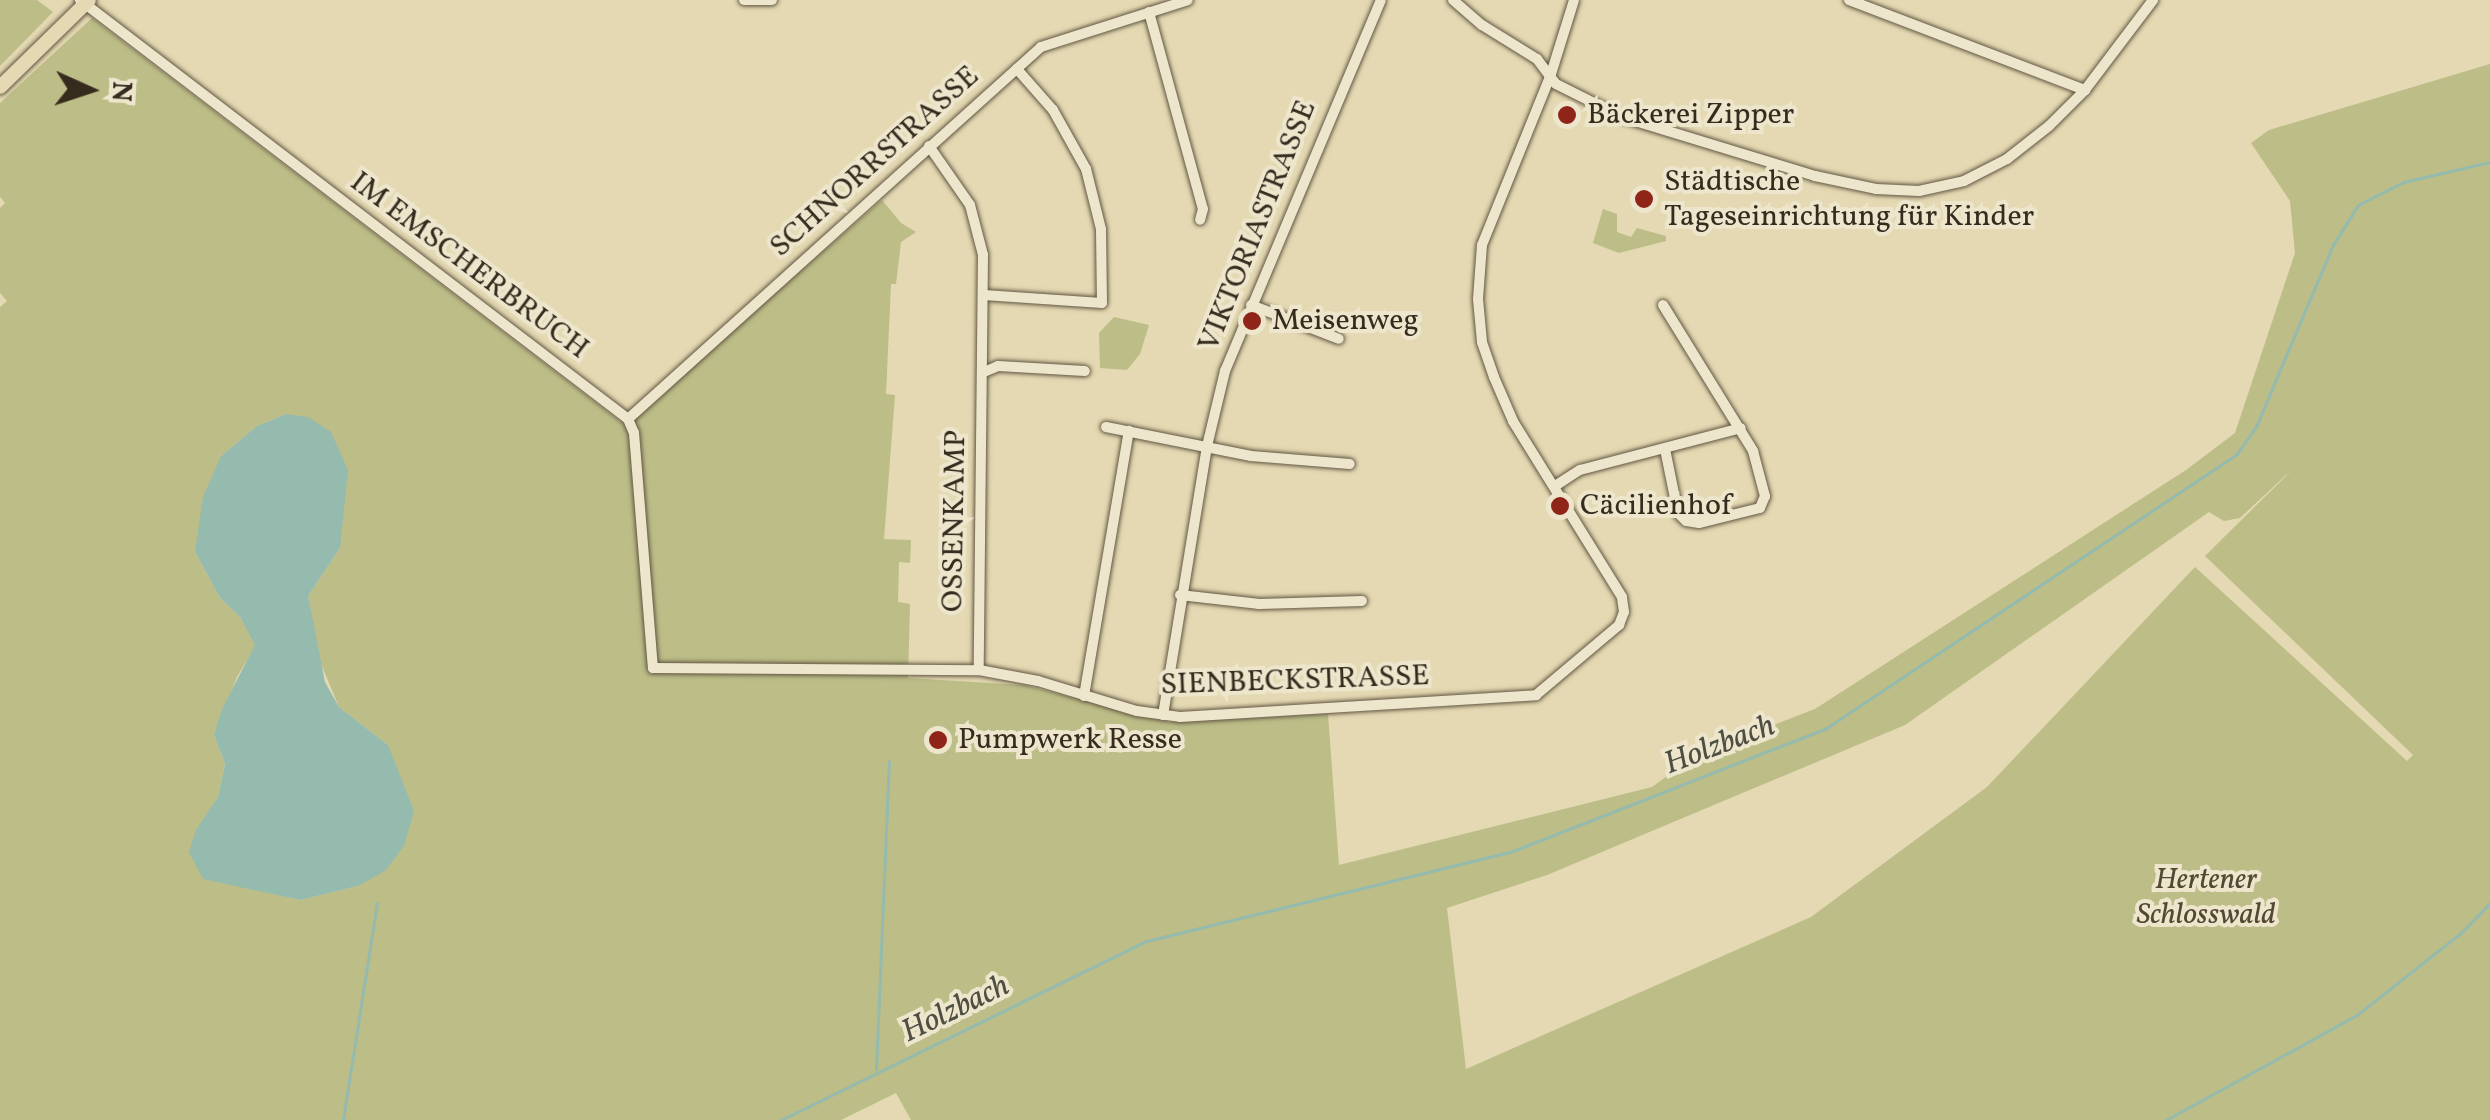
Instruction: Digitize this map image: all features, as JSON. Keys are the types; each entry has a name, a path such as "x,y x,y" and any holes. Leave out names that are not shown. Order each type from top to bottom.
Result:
{"main road":[{"path":"0,86 85,1"}],"street":[{"path":"744,0 772,0"},
{"name":"SCHNORRSTRASSE","path":"628,419 929,146 1055,40 1188,0"},
{"name":"VIKTORIASTRASSE","path":"1163,715 1180,594 1225,371 1381,0"},
{"path":"1453,0 1550,74 1556,84 1622,117 1756,160 1876,189 1919,191 1964,181 2007,160 2086,90 2153,0"},
{"path":"1574,0 1550,74 1482,246 1478,298 1482,342 1494,378 1513,421 1555,486 1580,470 1741,428"},
{"path":"1850,0 2086,90"},
{"name":"IM EMSCHERBRUCH","path":"85,1 628,419"},
{"path":"1148,12 1204,210 1200,220"},
{"path":"984,295 1102,303 1102,229 1086,169 1052,110 1017,69"},
{"name":"OSSENKAMP","path":"929,146 970,204 984,255 979,670"},
{"path":"1663,304 1753,452 1765,496 1760,508 1699,523 1686,520 1678,512 1665,450"},
{"path":"1252,305 1340,338"},
{"path":"984,372 998,366 1086,371"},
{"name":"SIENBECKSTRASSE","path":"628,419 634,433 653,668 979,670 1163,715 1536,694 1619,625 1624,612 1622,597 1555,486"},
{"path":"1106,427 1304,464 1320,460 1350,464"},
{"path":"1084,696 1129,431"},
{"path":"1180,594 1259,604 1362,602"}],"green space":[{"path":"0,0 37,0 53,12 0,66"},
{"name":"Hertener Schlosswald","path":"92,18 625,425 882,200 901,223 916,232 901,242 896,284 891,284 886,394 895,395 884,539 911,540 910,563 899,562 898,602 910,604 908,678 1024,685 1169,722 1328,714 1339,865 1652,787 1698,754 1815,709 2186,470 2235,433 2295,253 2290,201 2251,143 2269,130 2490,64 2490,1120 911,1120 896,1093 841,1120 0,1120 0,307 7,301 0,293 0,208 5,203 0,197 0,103","holes":["286,414 340,548 308,596 316,652 339,707 388,745 358,886 299,900 237,885 197,830 218,797 225,764 214,735 237,677 256,645 240,617 220,598 195,552 221,456 257,426","2298,464 2205,556 2413,755 2407,761 2195,567 1987,787 1811,917 1466,1069 1447,908 1547,875 1905,725 2209,512 2224,521 2240,518"]},
{"path":"1603,209 1617,214 1617,232 1631,237 1637,228 1666,236 1666,241 1619,253 1593,243"},
{"path":"1114,317 1149,325 1140,354 1127,370 1100,368 1099,333"}],"water":[{"path":"286,414 308,417 331,432 348,470 340,548 308,596 325,682 339,707 388,745 414,811 404,846 385,871 358,886 300,900 203,879 189,852 196,830 218,797 225,764 214,735 222,709 255,645 240,617 220,598 195,552 203,497 221,456 257,426"}],"waterway":[{"name":"Holzbach","path":"781,1120 1147,941 1513,851 1825,729 2237,454 2256,427 2333,245 2358,205 2404,182 2490,162"},
{"path":"876,1070 889,762"},
{"path":"2166,1120 2357,1015 2461,933 2490,903"},
{"path":"343,1120 377,904"}],"place":[{"name":"Bäckerei Zipper","path":"1567,115"},
{"name":"Städtische Tageseinrichtung für Kinder","path":"1644,199"},
{"name":"Meisenweg","path":"1252,321"},
{"name":"Cäcilienhof","path":"1560,506"},
{"name":"Pumpwerk Resse","path":"938,740"}]}
